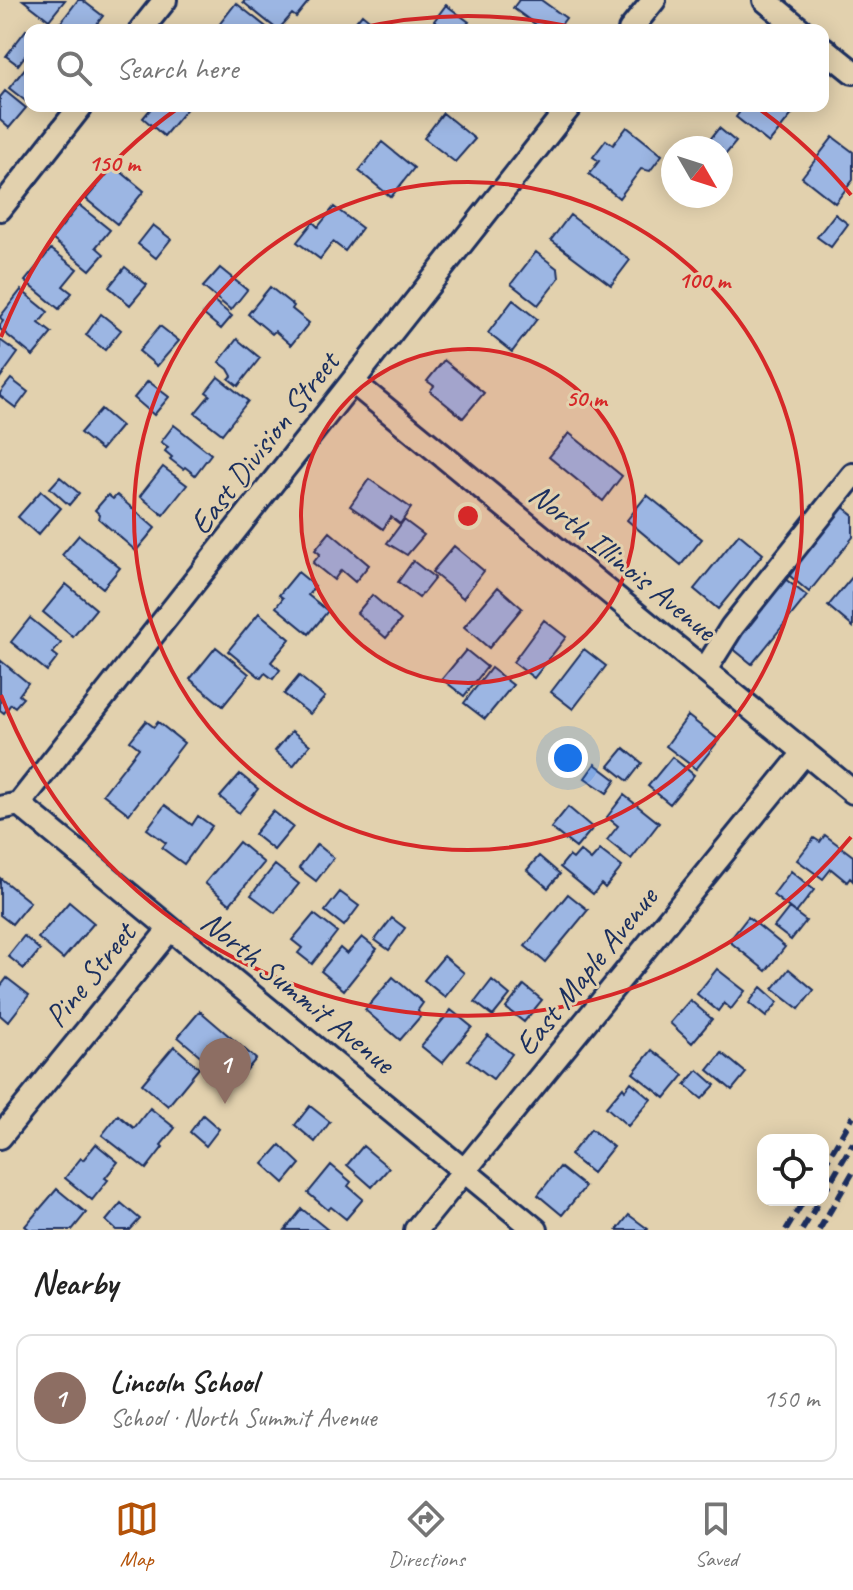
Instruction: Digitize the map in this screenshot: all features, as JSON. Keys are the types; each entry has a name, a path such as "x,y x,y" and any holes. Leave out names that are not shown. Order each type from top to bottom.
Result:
{"street":[{"path":"146,24 165,0"},
{"path":"635,24 654,0"},
{"path":"765,0 794,24"},
{"path":"829,53 853,72"},
{"path":"0,209 76,112"},
{"name":"East Division Street","path":"9,806 353,382 565,112"},
{"name":"North Illinois Avenue","path":"353,382 853,792"},
{"path":"705,670 732,627 853,475"},
{"name":"East Maple Avenue","path":"416,1230 805,752"},
{"name":"North Summit Avenue","path":"9,806 170,929 536,1230"},
{"name":"Pine Street","path":"0,1137 170,929"}],"building":[{"path":"23,0 65,0 49,20"},
{"path":"78,0 103,16 97,24 60,24"},
{"path":"519,0 541,0 566,18 562,24 535,24 513,8"},
{"path":"309,1 296,17 292,14 283,24 270,24 243,2"},
{"path":"236,3 262,24 220,24"},
{"path":"446,5 469,22 438,24 434,21"},
{"path":"362,14 374,24 354,24"},
{"path":"24,33 24,57 18,65 6,56"},
{"path":"24,69 24,100 9,88"},
{"path":"5,91 24,106 9,128 0,120 0,97"},
{"path":"148,112 184,112 164,136 143,118"},
{"path":"740,112 794,112 769,143 736,117"},
{"path":"443,113 475,139 455,162 424,138"},
{"path":"627,127 661,154 650,171 641,169 619,198 589,174 599,161 593,157 606,140 613,145"},
{"path":"719,128 729,136 713,136"},
{"path":"833,137 853,152 853,180 835,203 802,177"},
{"path":"382,142 414,168 391,197 359,171"},
{"path":"114,166 144,191 117,224 86,199"},
{"path":"79,205 110,230 96,247 104,254 90,270 52,239"},
{"path":"334,207 362,228 345,251 333,242 320,259 297,242 313,222 318,227"},
{"path":"835,214 848,224 831,247 817,237"},
{"path":"570,215 630,260 611,285 551,240"},
{"path":"153,225 171,239 156,258 138,244"},
{"path":"51,249 77,269 63,286 72,293 59,309 25,281"},
{"path":"536,252 558,269 559,278 538,305 511,284"},
{"path":"125,267 147,285 130,305 109,287"},
{"path":"220,268 247,290 231,310 203,287"},
{"path":"270,287 309,323 291,345 248,314"},
{"path":"21,290 48,312 39,323 52,333 33,356 0,329 3,321 0,317"},
{"path":"513,300 537,319 512,352 488,333"},
{"path":"214,301 232,316 221,329 203,314"},
{"path":"101,314 121,330 105,350 86,335"},
{"path":"160,326 179,341 157,366 139,351"},
{"path":"237,339 260,358 238,386 229,379 232,376 228,369 219,362"},
{"path":"0,340 18,353 0,378"},
{"path":"444,360 484,393 463,418 430,391 434,386 427,381"},
{"path":"218,377 248,401 222,434 195,413 210,395 206,392"},
{"path":"11,379 28,392 16,408 0,396"},
{"path":"148,381 169,397 154,415 134,398"},
{"path":"101,409 121,426 101,450 80,433"},
{"path":"174,425 211,454 195,475 170,459 172,457 165,451 168,447 161,442"},
{"path":"569,433 622,476 603,501 549,457"},
{"path":"163,467 187,485 163,515 140,496"},
{"path":"60,477 79,493 69,505 50,488"},
{"path":"369,479 411,508 400,524 391,517 383,529 350,506"},
{"path":"41,491 61,508 38,535 18,517"},
{"path":"108,495 113,499 117,495 155,528 136,551 99,519 100,515 95,510"},
{"path":"647,495 702,539 681,565 627,520"},
{"path":"837,502 853,515 853,537 809,592 783,570"},
{"path":"404,520 424,535 407,555 387,543"},
{"path":"330,532 369,565 355,582 341,570 334,580 313,563 320,554 315,550"},
{"path":"739,534 763,554 718,609 694,589"},
{"path":"79,535 120,568 103,588 62,555"},
{"path":"454,546 484,571 463,598 432,572"},
{"path":"413,561 435,578 419,598 398,582"},
{"path":"298,572 315,586 308,595 328,611 309,634 276,607 283,598 279,595"},
{"path":"780,575 807,596 752,664 726,643"},
{"path":"853,576 853,627 828,606"},
{"path":"66,584 96,609 73,637 43,612"},
{"path":"498,587 522,608 489,648 464,627"},
{"path":"372,595 401,620 386,638 357,613"},
{"path":"259,613 290,639 271,662 280,670 273,679 265,673 261,678 228,651"},
{"path":"30,618 61,643 53,653 58,657 47,671 11,642"},
{"path":"544,620 566,637 534,678 513,662"},
{"path":"216,647 249,674 223,706 190,679"},
{"path":"584,649 606,666 573,709 551,692"},
{"path":"466,650 487,667 464,696 442,679"},
{"path":"0,660 28,683 19,695 23,698 15,707 11,704 4,713 0,710"},
{"path":"491,668 513,685 485,719 464,703"},
{"path":"299,676 325,697 310,714 284,694"},
{"path":"688,716 719,740 696,769 666,746"},
{"path":"146,721 154,727 158,722 184,743 129,814 103,794 139,748 130,741"},
{"path":"292,731 310,745 293,766 275,751"},
{"path":"624,748 642,763 628,781 609,766"},
{"path":"672,757 694,775 670,804 648,786"},
{"path":"595,764 616,780 607,793 585,778"},
{"path":"240,774 258,789 239,813 220,797"},
{"path":"624,795 659,823 631,859 607,840 618,826 607,817"},
{"path":"165,805 192,825 198,816 212,826 184,864 162,848 166,843 147,829"},
{"path":"568,807 593,828 576,848 551,828"},
{"path":"273,811 293,827 274,850 254,834"},
{"path":"825,835 853,856 853,881 850,878 847,882 831,869 823,879 797,860 814,838 820,842"},
{"path":"239,842 264,863 230,904 205,883"},
{"path":"317,844 334,858 316,881 299,868"},
{"path":"600,850 622,867 605,888 601,884 593,894 560,867 569,856 573,859 580,851 591,860"},
{"path":"539,856 560,874 548,888 527,870"},
{"path":"275,865 299,884 275,913 251,895"},
{"path":"791,871 814,890 796,913 773,895"},
{"path":"0,878 30,902 12,924 0,915"},
{"path":"340,892 359,906 344,926 325,911"},
{"path":"568,894 588,910 545,962 525,946"},
{"path":"69,902 94,923 63,959 38,938"},
{"path":"789,908 806,921 791,940 774,927"},
{"path":"314,914 337,932 312,964 298,953 302,948 292,940"},
{"path":"748,917 785,947 766,971 729,941"},
{"path":"392,918 405,928 389,950 375,940"},
{"path":"24,936 40,950 24,969 8,956"},
{"path":"362,937 377,949 344,990 321,971 340,948 347,954"},
{"path":"444,956 464,973 445,997 424,980"},
{"path":"717,969 745,991 731,1009 724,1003 718,1011 697,994"},
{"path":"789,969 814,990 799,1009 773,989"},
{"path":"393,977 423,1003 418,1010 420,1017 400,1040 365,1010"},
{"path":"7,978 29,995 8,1022 0,1015 0,987"},
{"path":"492,980 510,995 493,1016 475,1002"},
{"path":"524,985 542,1000 524,1022 506,1008"},
{"path":"761,987 778,1002 766,1017 749,1003"},
{"path":"690,1000 712,1019 692,1043 670,1023"},
{"path":"451,1010 472,1027 442,1063 421,1046"},
{"path":"200,1011 256,1059 238,1080 221,1066 217,1070 178,1037"},
{"path":"488,1035 512,1054 493,1079 468,1060"},
{"path":"174,1046 199,1068 168,1106 142,1084"},
{"path":"652,1050 684,1075 665,1098 633,1073"},
{"path":"722,1053 746,1073 732,1090 708,1070"},
{"path":"698,1070 715,1085 702,1099 685,1085"},
{"path":"631,1082 651,1099 628,1126 606,1107"},
{"path":"310,1106 330,1122 315,1142 295,1125"},
{"path":"150,1108 175,1128 146,1169 102,1135 118,1115 134,1128"},
{"path":"203,1115 219,1129 206,1146 190,1132"},
{"path":"591,1129 613,1147 592,1173 570,1155"},
{"path":"96,1144 118,1162 92,1200 65,1178"},
{"path":"280,1145 300,1164 284,1183 263,1164"},
{"path":"363,1146 389,1168 372,1187 347,1165"},
{"path":"331,1165 351,1182 348,1186 363,1199 346,1219 331,1207 328,1210 308,1193"},
{"path":"560,1167 585,1187 562,1215 538,1195"},
{"path":"57,1189 86,1213 72,1230 30,1230 25,1226"},
{"path":"121,1203 140,1219 130,1230 116,1230 106,1221"},
{"path":"302,1209 328,1230 285,1230"},
{"path":"629,1215 648,1229 617,1230"}],"railway":[{"path":"829,1157 853,1116"},
{"path":"829,1184 853,1143"},
{"path":"819,1230 853,1172"},
{"path":"786,1230 800,1206"},
{"path":"802,1230 816,1206"}],"place":[{"name":"Lincoln School","path":"225,1104"}]}
